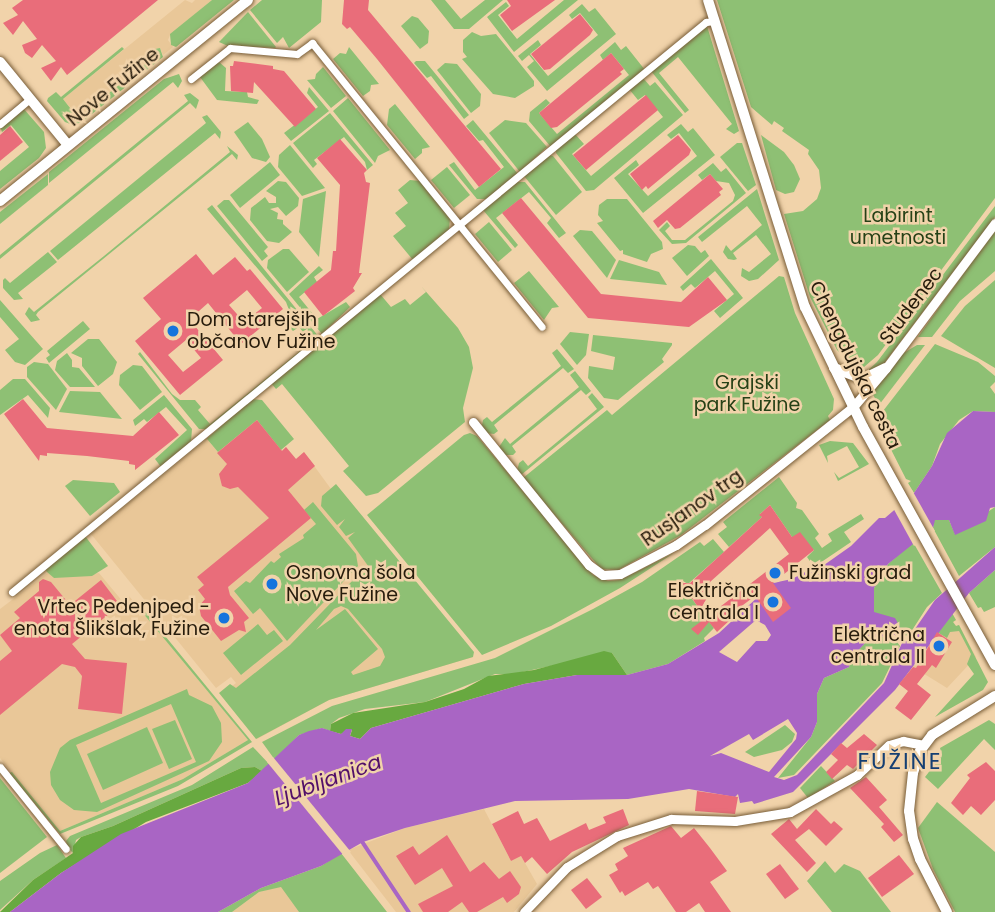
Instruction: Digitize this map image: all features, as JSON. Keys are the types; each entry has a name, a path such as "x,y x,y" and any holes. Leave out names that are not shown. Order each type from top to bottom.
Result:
{"street":[{"name":"Nove Fužine","path":"0,201 248,0"},
{"name":"Chengdujska cesta","path":"708,0 795,283 853,407 995,665"},
{"path":"12,592 706,22 714,20"},
{"path":"191,79 230,48 297,54 312,43 542,327"},
{"path":"0,62 68,145"},
{"path":"0,124 30,99"},
{"name":"Studenec","path":"853,407 886,368 995,223"},
{"path":"834,368 863,379 886,368"},
{"name":"Rusjanov trg","path":"473,422 589,565 595,571 613,576 665,552 705,525 853,407"},
{"path":"947,912 920,859 911,830 911,783 923,745 944,725 995,696"},
{"path":"524,912 567,867 617,836 671,819 735,821 790,813 857,775 889,744 903,741 923,745"},
{"path":"0,766 66,849"}],"shaded area":[{"path":"185,0 192,3 195,0 212,0 170,35 168,40 173,47 163,55 160,48 151,50 155,56 79,118 63,99"},
{"name":"Osnovna šola Nove Fužine","path":"257,420 282,450 286,447 296,459 304,452 331,489 473,657 329,700 257,739 222,694 236,683 231,677 216,688 91,534 207,439 218,452"},
{"path":"49,572 54,578 99,573 123,602 129,596 248,740 183,779 60,831 0,758 0,609"},
{"path":"952,613 956,620 953,622 956,626 959,625 976,657 947,688 913,667"},
{"path":"484,809 511,861 521,856 537,884 514,912 396,912 348,850 405,828"},
{"path":"281,886 299,912 232,912 259,892"}],"green space":[{"path":"212,0 234,0 176,47 171,45 170,34"},
{"path":"262,0 322,0 321,22 289,48 283,37 277,43 250,10"},
{"path":"431,0 445,0 461,19 485,0 503,0 469,29 454,29"},
{"path":"564,0 578,0 514,52 487,17 506,2 509,6 498,15 517,39"},
{"name":"Labirint umetnosti","path":"717,0 995,0 995,198 878,355 864,367 857,368 837,350 810,297 784,214 803,211 817,199 821,188 819,170 808,154 809,150 782,131 784,128 774,121 772,125 751,107"},
{"path":"582,4 589,12 595,8 616,34 547,91 527,67 534,61 529,55 522,61 518,56 538,40 541,45 530,54 548,76 598,35 580,13 572,19 569,15"},
{"path":"248,12 275,48 228,46 219,42"},
{"path":"412,16 418,18 429,31 428,43 420,49 401,26"},
{"path":"707,26 739,131 734,134 726,129 732,124 678,57 659,73 689,110 685,113 651,71"},
{"path":"472,32 481,36 496,34 534,81 534,86 515,98 493,94 462,59 467,57 463,52 463,40"},
{"path":"615,42 621,50 626,46 645,70 551,147 529,121 530,112 546,99 550,103 539,113 557,134 629,75 611,53 603,60 600,55"},
{"path":"122,47 124,49 63,99 78,118 155,56 150,50 160,48 163,57 82,122 73,125 65,122 47,101 48,98 56,92 61,97"},
{"path":"349,47 379,84 371,85 370,91 363,96 333,59 340,53 346,54"},
{"path":"425,61 469,115 464,119 431,76 427,78 414,63"},
{"path":"219,62 226,68 225,91 247,92 248,97 259,100 257,104 217,100 200,77"},
{"path":"445,63 457,64 481,94 480,106 471,113 437,70"},
{"path":"323,67 346,96 331,108 307,80 315,79"},
{"path":"179,74 182,81 178,88 173,82 49,183 49,172 164,79"},
{"path":"643,78 650,86 655,82 683,115 594,190 586,191 556,153 556,149 575,134 584,144 572,154 591,176 663,117 645,95 638,100 629,89"},
{"path":"309,87 329,111 291,141 284,133 318,107 307,93"},
{"path":"190,93 199,100 196,109 190,103 0,259 0,255 188,101 184,95"},
{"path":"348,98 390,150 378,156 375,163 333,111"},
{"path":"395,104 430,147 422,149 422,153 415,159 387,125 389,109"},
{"path":"23,108 44,132 46,148 39,158 0,189 0,171 29,147 11,125 2,132 0,126"},
{"path":"330,113 373,165 367,170 365,162 344,137 314,160 317,164 313,168 293,143"},
{"path":"207,115 221,132 220,139 215,133 58,260 50,251 206,123 202,117"},
{"path":"473,120 518,174 486,199 477,199 449,165 454,162 475,190 504,167 483,140 479,141 466,126"},
{"path":"505,120 526,123 547,147 520,172 489,133"},
{"path":"248,122 262,139 270,157 266,162 252,158 234,132"},
{"path":"681,124 688,132 693,128 715,155 643,213 614,178 636,160 639,165 628,174 648,196 697,156 679,133 671,139 667,135"},
{"path":"761,135 784,152 794,165 800,179 794,192 785,194 776,190"},
{"path":"737,143 742,143 756,185 748,191 720,157"},
{"path":"290,145 325,188 302,196 278,167 279,155"},
{"path":"227,146 238,155 237,160 232,154 38,312 36,315 40,320 31,322 25,314 29,307 34,312 104,256 230,152"},
{"path":"549,155 553,156 582,192 556,215 524,176"},
{"path":"270,162 280,175 240,208 230,195"},
{"path":"713,163 721,172 726,168 746,193 686,243 672,244 659,230 667,222 670,226 665,231 672,240 685,240 733,201 735,195 729,183 716,181 710,174 702,180 698,175"},
{"path":"447,167 470,195 454,208 431,180"},
{"path":"48,174 48,185 0,224 0,212"},
{"path":"410,180 420,181 450,218 449,230 413,260 393,236 406,226 395,213 408,203 398,190"},
{"path":"278,181 286,182 299,198 298,206 286,216 278,207 270,209 278,213 277,219 283,220 283,224 292,232 279,243 267,241 250,220 251,208 265,197 269,203 276,203 276,197 266,191"},
{"path":"517,182 525,182 566,233 559,238 547,223 551,218 529,192 496,218 518,245 515,248 483,210"},
{"path":"757,189 779,260 758,279 749,281 741,276 742,268 749,272 771,254 756,235 733,253 737,259 728,259 723,252 726,245 731,251 762,225 747,206 702,242 698,237"},
{"path":"326,191 319,257 299,232 303,199"},
{"path":"607,199 627,199 662,242 663,249 651,254 647,262 623,254 623,250 620,251 597,223 603,221 598,215 599,205"},
{"path":"224,200 229,200 268,247 264,251 268,256 262,261 217,206"},
{"path":"212,205 319,337 207,429 199,429 138,354 140,352 172,394 180,400 195,400 201,407 198,410 210,424 311,342 299,327 293,331 287,325 289,310 286,302 207,209"},
{"path":"995,206 995,217 882,366 863,375 877,362"},
{"path":"489,222 512,250 498,262 475,234"},
{"path":"580,230 592,231 616,260 607,278 573,236"},
{"path":"995,230 995,271 960,301 932,337 918,337"},
{"path":"688,245 695,246 701,253 705,250 709,256 687,276 672,258"},
{"path":"283,249 289,249 309,272 287,292 267,268 268,260"},
{"path":"48,252 57,262 18,293 23,299 14,300 3,288 3,280 5,278 10,283"},
{"path":"711,259 743,298 720,318 714,311 734,294 715,271 695,288 691,284 683,291 680,287"},
{"path":"619,260 659,272 667,285 610,279"},
{"path":"319,266 323,270 314,277 317,282 299,297 317,319 346,302 350,307 322,334 289,294"},
{"path":"529,271 559,307 552,308 544,320 514,283"},
{"name":"Grajski park Fužine","path":"779,276 784,277 795,313 834,399 833,410 828,416 830,420 681,535 618,570 601,569 523,478 607,410 612,415"},
{"path":"995,280 995,368 941,336 965,306"},
{"path":"421,286 458,328 469,347 473,368 463,408 465,422 378,493 366,496 343,471 349,466 282,384 276,389 271,383 380,294 391,307 405,299 410,305 426,292"},
{"path":"0,300 43,349 25,365 15,362 5,350 19,339 0,317"},
{"path":"83,321 90,329 49,363 46,358 50,355 47,351"},
{"path":"570,332 589,334 586,355 577,365 560,344"},
{"path":"593,335 672,345 662,359 664,362 618,400 604,398 588,378 589,366 613,370 615,357 591,351"},
{"path":"88,339 99,339 117,362 113,374 98,386 82,366 82,358 71,353"},
{"path":"935,344 978,362 995,376 995,382 990,387 995,394 995,412 973,411 959,420 940,444 932,466 914,493 908,483 911,481 906,479 876,420"},
{"path":"917,345 925,345 879,405 872,393 902,354"},
{"path":"557,349 574,369 568,373 563,368 494,425 498,431 494,434 486,433 483,420 487,417 492,422 561,366 552,353"},
{"path":"67,353 72,360 72,367 79,368 95,387 70,387 55,370 57,361"},
{"path":"34,362 48,364 67,389 56,410 27,377 27,367"},
{"path":"133,365 142,366 162,392 140,410 119,385 120,375"},
{"path":"575,371 591,391 586,395 581,390 512,446 516,452 513,455 505,455 499,447 505,438 510,444 579,387 570,375"},
{"path":"13,379 25,379 50,408 48,418 28,395 0,415 0,390"},
{"path":"70,391 100,392 122,419 59,412"},
{"path":"592,393 604,407 521,475 517,471 519,463 523,460 528,466 597,409 588,397"},
{"path":"164,395 192,429 191,442 161,467 155,459 187,430 166,407 147,422 144,419 135,426 133,420"},
{"path":"252,399 262,400 294,439 281,450 257,420 218,452 207,439 204,441"},
{"path":"470,433 477,436 593,575 608,581 620,580 674,553 620,588 551,626 482,655 367,515 464,435"},
{"path":"830,441 853,443 869,464 838,481 834,472 839,478 859,467 847,446 827,456 828,463 819,445"},
{"path":"779,477 797,503 796,508 802,510 819,534 815,538 822,548 832,541 828,534 861,514 864,519 844,532 851,542 814,567 807,557 814,550 792,537 770,505 760,514 762,517 729,547 718,534 727,527 723,522"},
{"path":"73,480 114,483 120,492 90,516 65,486"},
{"path":"336,484 474,652 473,657 329,700 256,739 219,693 230,684 236,688 290,645 356,577 371,570 348,538 355,532 346,536 339,527 345,519 337,525 321,506 322,496","holes":["341,606 348,609 382,649 385,657 380,666 353,675 351,672 378,649 345,609 316,630 334,609"]},
{"path":"313,502 356,554 358,566 287,641 260,608 253,614 234,591 246,581 250,583 271,561 274,563 281,557 279,554 304,538 303,535 316,524 304,510"},
{"path":"995,507 995,547 959,576 933,528 934,520 949,520 955,534"},
{"path":"85,536 108,566 92,576 54,578 47,572 45,569"},
{"path":"713,539 724,552 688,584 683,581 678,586 681,591 686,591 714,628 704,638 705,641 668,664 627,675 612,653 513,674 495,674 425,702 365,709 339,718 331,724 330,731 322,728 299,735 275,760 262,742 332,706 495,658 593,609 642,582 700,542 704,546"},
{"path":"913,542 942,593 927,607 909,635 903,636 874,613 872,601 874,588 888,564"},
{"path":"995,570 995,607 984,612 981,607 978,608 969,593"},
{"path":"143,609 252,742 178,786 60,834 9,773 12,772 60,831 183,779 248,740 142,612"},
{"path":"952,613 956,620 953,622 956,626 959,625 988,682 983,690 935,717 974,674 967,664 971,654 959,631 950,632 947,638 937,632"},
{"path":"258,624 267,635 274,630 283,641 241,675 223,653"},
{"path":"892,635 900,646 882,683 794,775 778,778 811,737 817,722 817,694 824,678 849,667 851,658 868,640"},
{"path":"604,651 612,653 627,675 577,675 524,684 371,728 360,739 350,736 352,730 341,734 330,731 331,724 353,713 425,702 464,689 488,676 534,670"},
{"path":"187,689 189,695 212,706 221,723 222,742 209,761 97,812 74,810 60,800 51,785 50,772 60,748 70,740","holes":["171,704 196,762 101,803 76,745"]},
{"path":"175,720 192,759 169,769 152,729"},
{"path":"989,720 995,724 995,750 984,739 938,789 925,777 942,755 940,748"},
{"path":"785,725 795,734 792,742 782,750 754,757 745,752"},
{"path":"147,727 163,763 103,790 87,754"},
{"path":"253,747 270,765 262,771 255,767 241,768 113,826 81,837 76,840 73,853 68,848 66,841 70,836 192,785"},
{"path":"821,766 835,781 808,798 800,788"},
{"path":"255,767 262,771 248,783 146,822 61,873 10,912 0,912 33,880 73,853 73,846 81,837 113,826 241,768"},
{"path":"0,778 47,837 0,873"},
{"path":"937,802 995,852 995,912 955,912 933,869 918,828"},
{"path":"57,845 66,858 33,880 0,910 0,881 40,853"},
{"path":"341,853 387,912 299,912 281,887 259,892 232,912 218,912 261,888 321,866"},
{"path":"825,861 835,873 844,864 860,871 891,912 832,912 807,881"}],"water":[{"name":"Ljubljanica","path":"973,411 995,412 995,507 990,508 986,521 955,535 949,520 935,520 933,528 888,564 874,588 874,612 895,618 900,627 896,632 906,642 935,600 995,547 995,570 969,593 895,690 793,792 754,804 752,801 740,803 738,794 735,797 689,789 628,799 515,801 405,828 363,842 321,866 261,888 218,912 10,912 61,873 121,834 248,783 299,735 309,731 322,728 341,734 346,729 352,729 350,736 360,739 371,728 524,684 577,675 627,675 668,664 719,633 773,583 792,579 811,569 817,570 851,546 879,518 885,518 914,493 932,466 947,433","holes":["756,620 765,625 771,635 767,641 756,641 737,662 719,652","894,634 902,643 884,683 797,775 784,780 774,777 811,737 817,722 817,694 824,678 849,667 851,658 868,640","788,719 797,733 796,739 769,772 721,753 710,756 749,734 753,740"]}],"pier":[{"path":"912,490 935,531 914,546 892,506"},
{"path":"273,757 351,852 344,856 267,762"}],"building":[{"path":"23,0 158,0 67,75 61,67 51,81 41,68 56,61 42,45 32,58 25,53 22,45 37,39 23,21 13,35 3,23 18,15 12,8"},
{"path":"344,0 369,0 368,10 501,169 479,187 377,59 350,27 347,29 342,24"},
{"path":"507,0 555,0 512,31 500,15 511,6"},
{"path":"580,14 593,30 590,35 550,69 544,70 531,54"},
{"path":"611,53 624,69 620,72 622,74 557,127 551,128 539,113"},
{"path":"234,61 273,66 273,69 284,71 316,109 295,127 254,82 253,93 231,91 230,66 233,66"},
{"path":"646,95 658,110 586,170 573,155"},
{"path":"10,126 23,142 0,161 0,135"},
{"path":"678,135 691,150 689,155 648,189 646,186 642,190 630,174"},
{"path":"340,139 367,170 364,173 366,182 370,183 359,273 362,273 353,288 355,291 323,316 304,292 331,270 333,251 336,251 340,185 317,158"},
{"path":"710,174 723,189 719,192 721,195 680,228 675,229 667,220 658,228 653,221"},
{"path":"521,198 601,294 681,302 708,277 727,300 689,327 588,318 502,213"},
{"name":"Dom starejših občanov Fužine","path":"196,254 213,275 235,257 247,271 250,269 283,309 241,344 208,303 189,319 223,360 180,395 135,341 161,319 143,298","holes":["247,290 262,308 244,322 229,305","186,340 201,358 183,372 168,355"]},
{"path":"23,399 47,428 133,436 159,412 179,435 135,470 135,465 129,464 129,461 87,456 47,453 47,456 40,455 39,461 4,414"},
{"path":"257,420 282,451 286,447 296,459 304,452 315,466 288,490 311,518 228,587 230,595 249,618 244,622 246,632 239,630 221,641 201,616 199,606 205,599 198,590 204,585 197,577 269,518 238,487 230,489 222,486 219,474 227,464 217,453"},
{"name":"Fužinski grad","path":"770,505 792,537 800,532 814,550 773,583 791,608 773,622 755,596 727,617 730,620 717,632 709,622 698,635 691,629 789,554 770,528 710,582 711,591 700,610 687,591 680,590 679,583 690,583 762,517 759,515"},
{"path":"43,579 51,582 70,605 101,580 120,605 72,644 85,659 127,663 122,714 78,709 82,676 75,667 62,664 0,715 0,661 12,651 0,635 20,618 14,612 39,591 39,582"},
{"path":"937,632 952,642 936,668 932,665 917,684 931,695 911,720 895,708 908,691 899,684 913,667 916,668"},
{"path":"864,734 877,745 853,769 847,765 832,779 826,772 838,760 831,754 841,743 847,748"},
{"path":"986,762 995,771 995,800 981,815 971,806 963,815 951,803 970,778 967,775"},
{"path":"866,777 887,800 879,807 903,835 894,842 881,827 884,824 850,788"},
{"path":"697,791 738,797 735,814 695,811"},
{"path":"623,809 629,825 572,852 547,874 532,857 525,863 521,856 511,861 492,824 518,811 524,824 537,818 550,841 586,823 589,830 606,823 603,817"},
{"path":"816,809 831,824 834,821 843,829 826,846 809,829 795,840 816,863 807,872 771,834 789,819 797,829"},
{"path":"671,826 681,838 694,828 727,871 710,882 731,912 705,912 699,903 686,912 676,912 658,886 653,889 648,882 625,896 622,891 620,893 609,875 618,870 615,864 628,856 623,848"},
{"path":"447,835 470,872 484,862 499,879 510,871 521,887 519,894 507,903 503,897 477,912 469,912 462,902 448,912 423,912 418,904 453,886 442,868 415,885 396,856 413,846 419,855"},
{"path":"899,855 914,874 882,897 868,878"},
{"path":"780,864 799,889 785,899 766,874"},
{"path":"587,878 602,897 586,909 571,890"}],"waterway":[{"path":"362,841 409,912"}],"place":[{"name":"Dom starejših občanov Fužine","path":"173,331"},
{"name":"Fužinski grad","path":"775,573"},
{"name":"Osnovna šola Nove Fužine","path":"272,584"},
{"name":"Električna centrala I","path":"773,602"},
{"name":"Vrtec Pedenjped - enota Šlikšlak, Fužine","path":"224,618"},
{"name":"Električna centrala II","path":"939,646"}],"district":[{"name":"FUŽINE","path":"900,761"}]}
